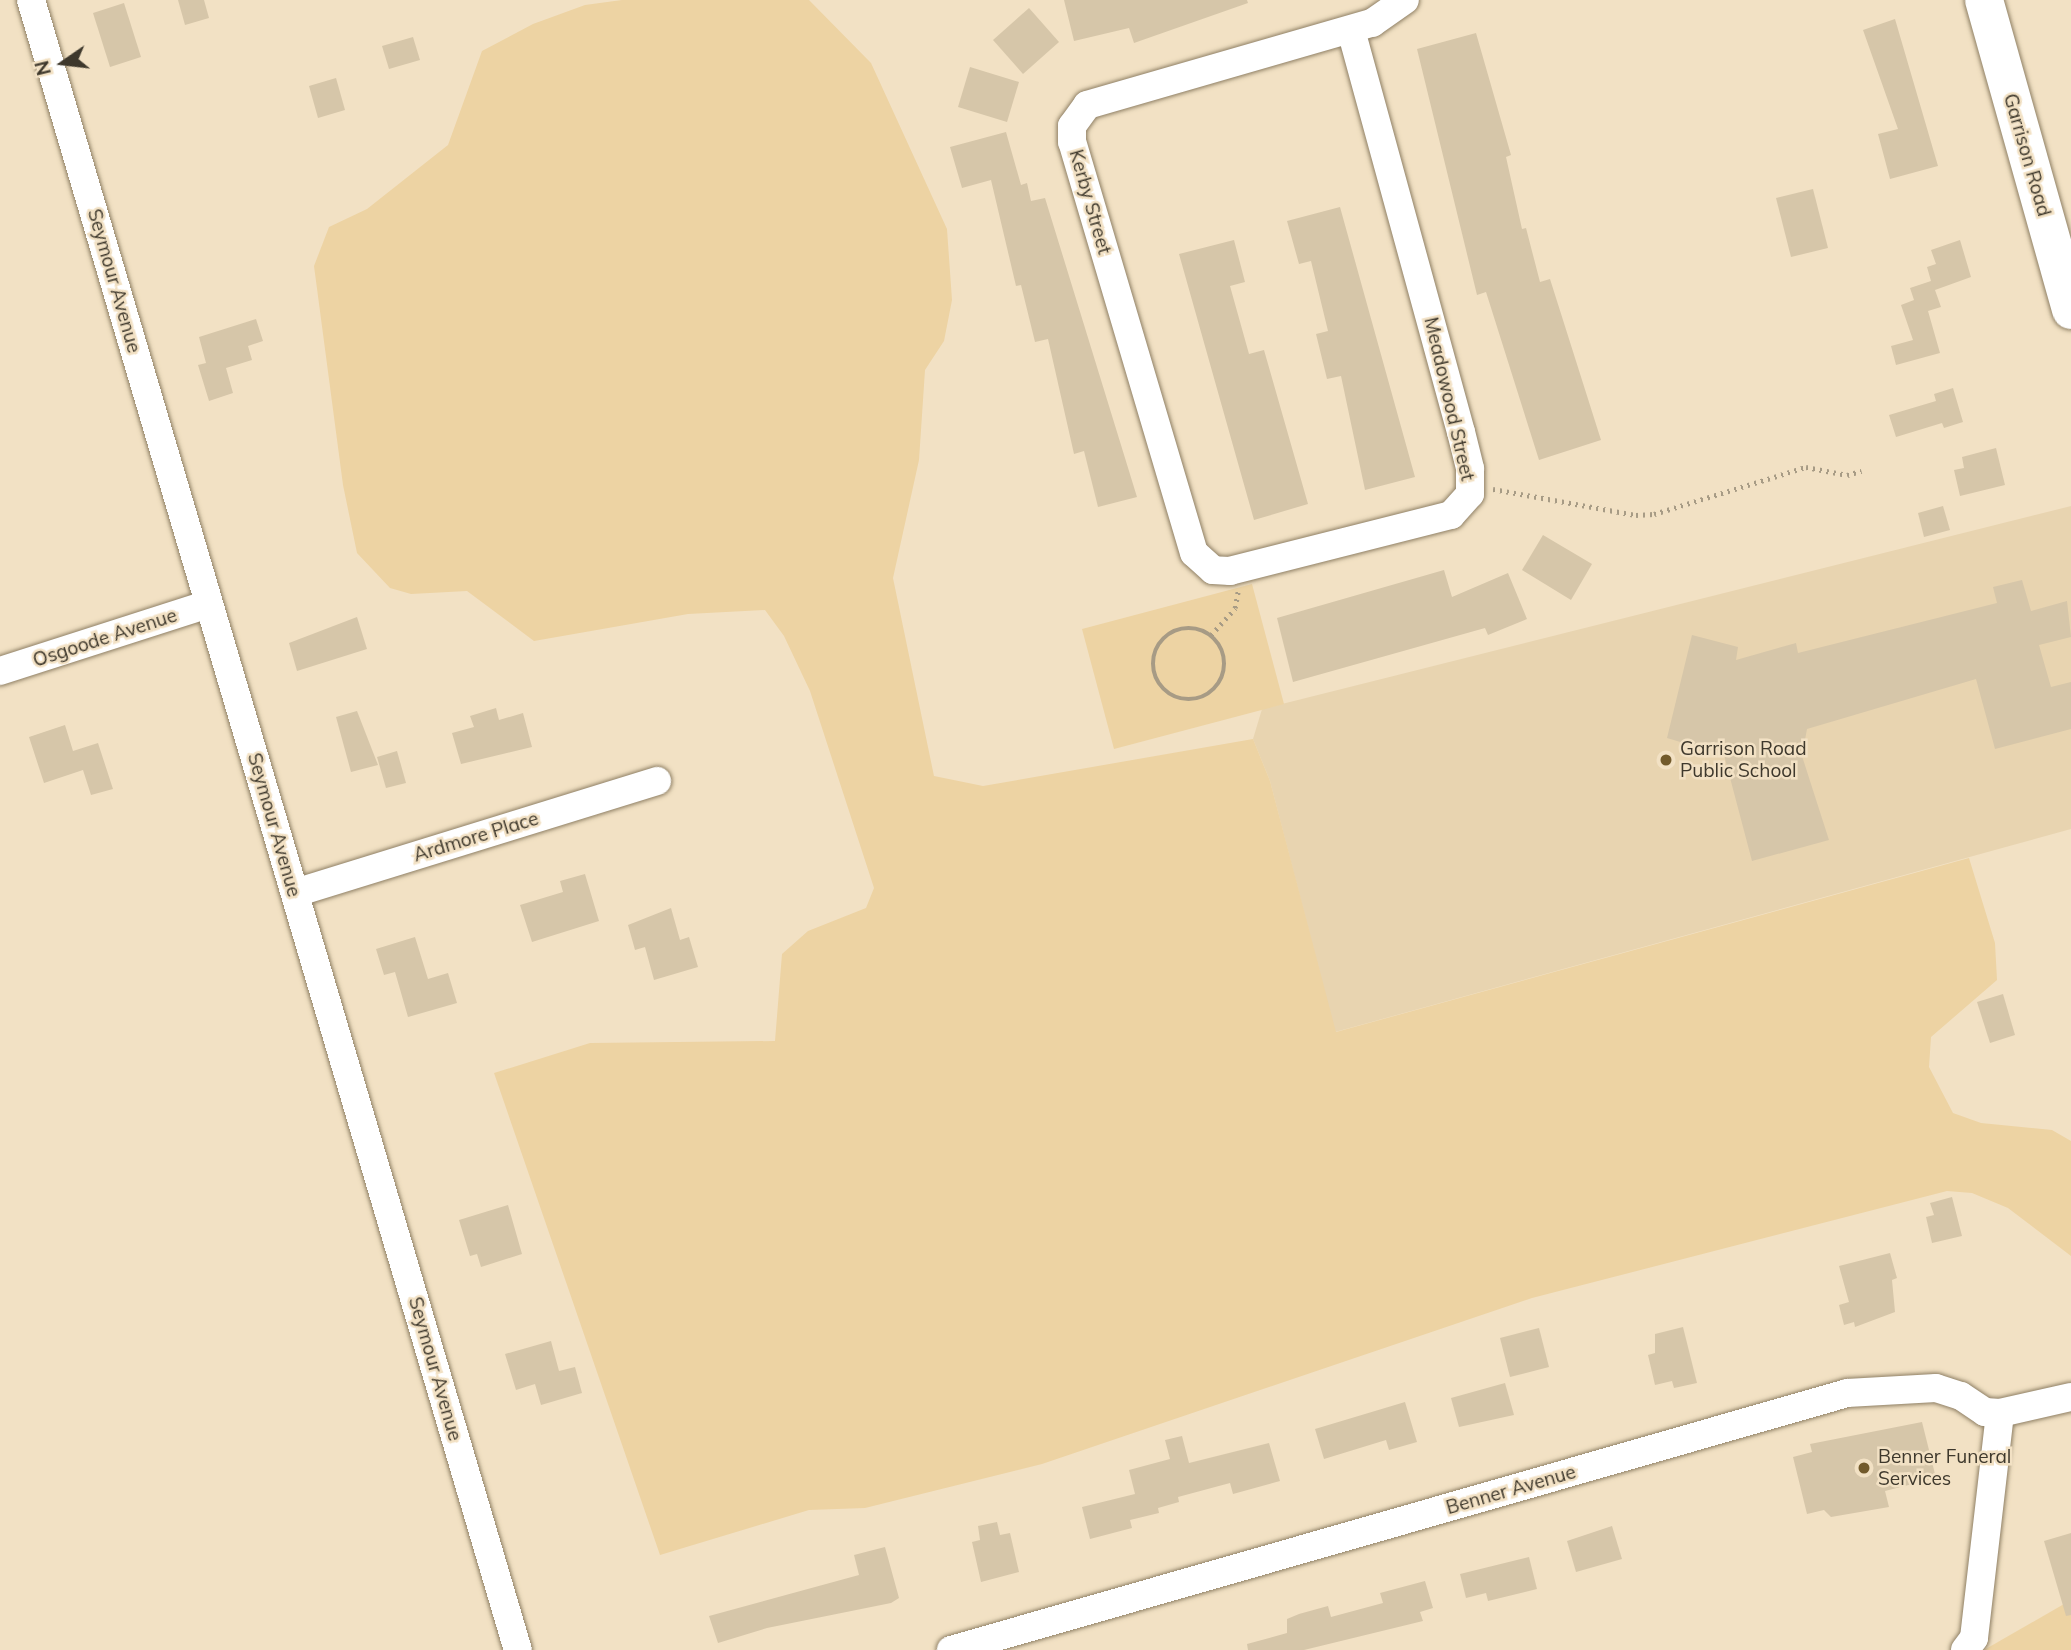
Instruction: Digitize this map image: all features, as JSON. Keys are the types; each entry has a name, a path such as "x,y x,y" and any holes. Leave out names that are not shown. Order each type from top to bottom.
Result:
{"main road":[{"name":"Garrison Road","path":"1984,0 2071,310"}],"street":[{"name":"Seymour Avenue","path":"31,0 518,1650"},
{"path":"1351,30 1372,23 1405,0"},
{"name":"Meadowood Street","path":"1204,563 1213,570 1236,569 1451,515 1464,505 1472,485 1351,30"},
{"name":"Kerby Street","path":"1204,563 1194,553 1072,126 1087,105 1351,30"},
{"name":"Osgoode Avenue","path":"0,671 209,604"},
{"name":"Ardmore Place","path":"295,893 657,781"},
{"name":"Benner Avenue","path":"951,1650 1847,1393 1936,1388 1961,1396 1985,1412 2000,1413"},
{"path":"1965,1650 1974,1638 2000,1413 2071,1397"}],"path":[{"path":"1472,485 1636,515 1654,514 1806,467 1838,474 1861,471"},
{"path":"1210,635 1235,608 1239,597 1236,569"},
{"path":"1189,628 1210,635 1224,656 1224,668 1214,690 1191,700 1168,693 1155,675 1160,643 1168,635 1189,628"}],"shaded area":[{"path":"622,0 809,0 871,63 947,229 952,300 944,341 925,370 919,460 893,578 934,776 983,786 1253,739 1270,781 1336,1032 1969,858 1995,943 1997,980 1931,1037 1929,1067 1953,1113 1981,1123 2052,1130 2071,1141 2071,1256 2008,1208 1972,1193 1947,1191 1532,1298 1042,1464 865,1508 809,1510 660,1555 494,1073 590,1043 775,1041 782,954 808,931 866,908 874,888 810,691 784,636 765,610 688,614 534,641 467,591 411,594 390,588 357,553 343,485 314,266 329,227 367,209 448,145 482,51 533,24 585,5"},
{"name":"Garrison Road Public School","path":"2071,506 2071,829 1335,1032 1270,781 1253,739 1262,709"},
{"path":"1252,584 1284,704 1114,749 1082,629"},
{"path":"2071,1600 2071,1650 1984,1650"}],"building":[{"path":"178,0 204,0 209,18 185,25"},
{"path":"1064,0 1247,0 1248,3 1134,43 1129,28 1074,41"},
{"path":"124,3 141,57 110,67 93,13"},
{"path":"1029,8 1059,42 1023,74 993,40"},
{"path":"1895,19 1938,166 1890,179 1878,134 1898,129 1863,30"},
{"path":"1476,33 1511,155 1506,157 1522,229 1526,228 1540,282 1550,279 1601,440 1539,460 1486,292 1477,295 1417,49"},
{"path":"413,37 420,60 389,69 382,46"},
{"path":"970,67 1019,82 1007,122 958,107"},
{"path":"336,78 345,110 318,118 309,86"},
{"path":"1006,132 1021,185 1027,183 1031,201 1045,198 1137,497 1098,507 1084,451 1074,454 1048,339 1035,342 1021,285 1016,286 991,180 962,188 950,147"},
{"path":"1813,189 1828,248 1791,257 1776,198"},
{"path":"1340,207 1415,477 1365,490 1341,376 1327,379 1316,334 1328,331 1311,261 1299,264 1287,221"},
{"path":"1234,240 1245,282 1230,286 1249,354 1264,350 1308,504 1254,520 1179,254"},
{"path":"1960,240 1971,277 1935,290 1941,307 1928,311 1940,353 1896,365 1891,346 1913,340 1901,305 1914,300 1910,288 1931,281 1927,267 1936,264 1931,250"},
{"path":"256,319 263,341 248,346 252,360 226,368 233,393 209,401 198,365 206,363 199,337"},
{"path":"1953,388 1963,422 1944,428 1942,423 1896,437 1889,415 1936,401 1934,394"},
{"path":"1996,448 2005,485 1960,496 1954,470 1964,468 1962,457"},
{"path":"1943,506 1950,530 1924,537 1918,513"},
{"path":"1543,535 1592,564 1571,600 1522,570"},
{"path":"1444,570 1452,597 1508,573 1527,619 1488,635 1485,628 1293,682 1277,618"},
{"path":"2022,580 2031,611 2067,601 2071,637 2039,645 2051,687 2071,682 2071,729 1995,749 1976,679 1807,729 1802,756 1829,840 1752,861 1724,755 1667,738 1692,635 1738,647 1736,660 1796,643 1798,653 1997,603 1993,587"},
{"path":"357,617 367,649 297,671 289,643"},
{"path":"496,708 499,720 523,713 532,747 461,764 452,733 474,727 470,716"},
{"path":"357,711 378,765 351,772 336,717"},
{"path":"65,725 73,751 98,743 113,789 91,795 83,770 44,783 29,737"},
{"path":"397,751 406,783 386,788 377,757"},
{"path":"585,874 599,921 532,942 520,905 563,892 560,881"},
{"path":"671,908 680,940 689,937 698,967 654,980 645,947 635,950 628,925"},
{"path":"415,937 428,979 448,973 457,1003 408,1017 395,972 384,975 376,949"},
{"path":"2003,994 2015,1035 1990,1043 1977,1002"},
{"path":"1952,1197 1962,1236 1932,1243 1926,1217 1934,1215 1930,1203"},
{"path":"508,1205 522,1254 481,1267 477,1254 470,1256 459,1220"},
{"path":"1890,1253 1897,1278 1892,1280 1895,1312 1855,1327 1854,1322 1844,1325 1839,1305 1849,1302 1839,1266"},
{"path":"1683,1327 1697,1383 1674,1388 1672,1381 1655,1385 1648,1355 1655,1353 1655,1334"},
{"path":"1539,1328 1549,1367 1510,1377 1500,1338"},
{"path":"551,1341 559,1371 575,1367 582,1393 541,1405 535,1384 516,1390 505,1354"},
{"path":"1505,1383 1514,1415 1459,1427 1451,1398"},
{"path":"1405,1402 1417,1442 1389,1450 1386,1440 1324,1459 1315,1429"},
{"name":"Benner Funeral Services","path":"1922,1422 1936,1478 1885,1491 1889,1507 1831,1517 1824,1510 1807,1514 1793,1457 1812,1452 1810,1444"},
{"path":"1182,1436 1189,1463 1269,1443 1280,1481 1233,1494 1230,1483 1178,1497 1179,1502 1158,1508 1159,1513 1130,1520 1132,1528 1090,1539 1082,1507 1135,1494 1129,1470 1170,1459 1165,1440"},
{"path":"997,1522 1000,1535 1010,1533 1019,1572 981,1582 972,1542 980,1540 978,1526"},
{"path":"1612,1526 1622,1559 1576,1572 1567,1541"},
{"path":"2071,1533 2071,1615 2066,1616 2044,1541"},
{"path":"885,1547 899,1598 891,1603 767,1628 718,1643 709,1616 859,1575 854,1555"},
{"path":"1529,1557 1537,1589 1488,1601 1486,1593 1466,1598 1460,1574"},
{"path":"1425,1581 1433,1608 1420,1612 1423,1621 1304,1650 1248,1650 1247,1644 1287,1633 1287,1619 1299,1614 1328,1606 1331,1617 1383,1603 1380,1593"}],"place":[{"name":"Garrison Road Public School","path":"1666,760"},
{"name":"Benner Funeral Services","path":"1864,1468"}]}
